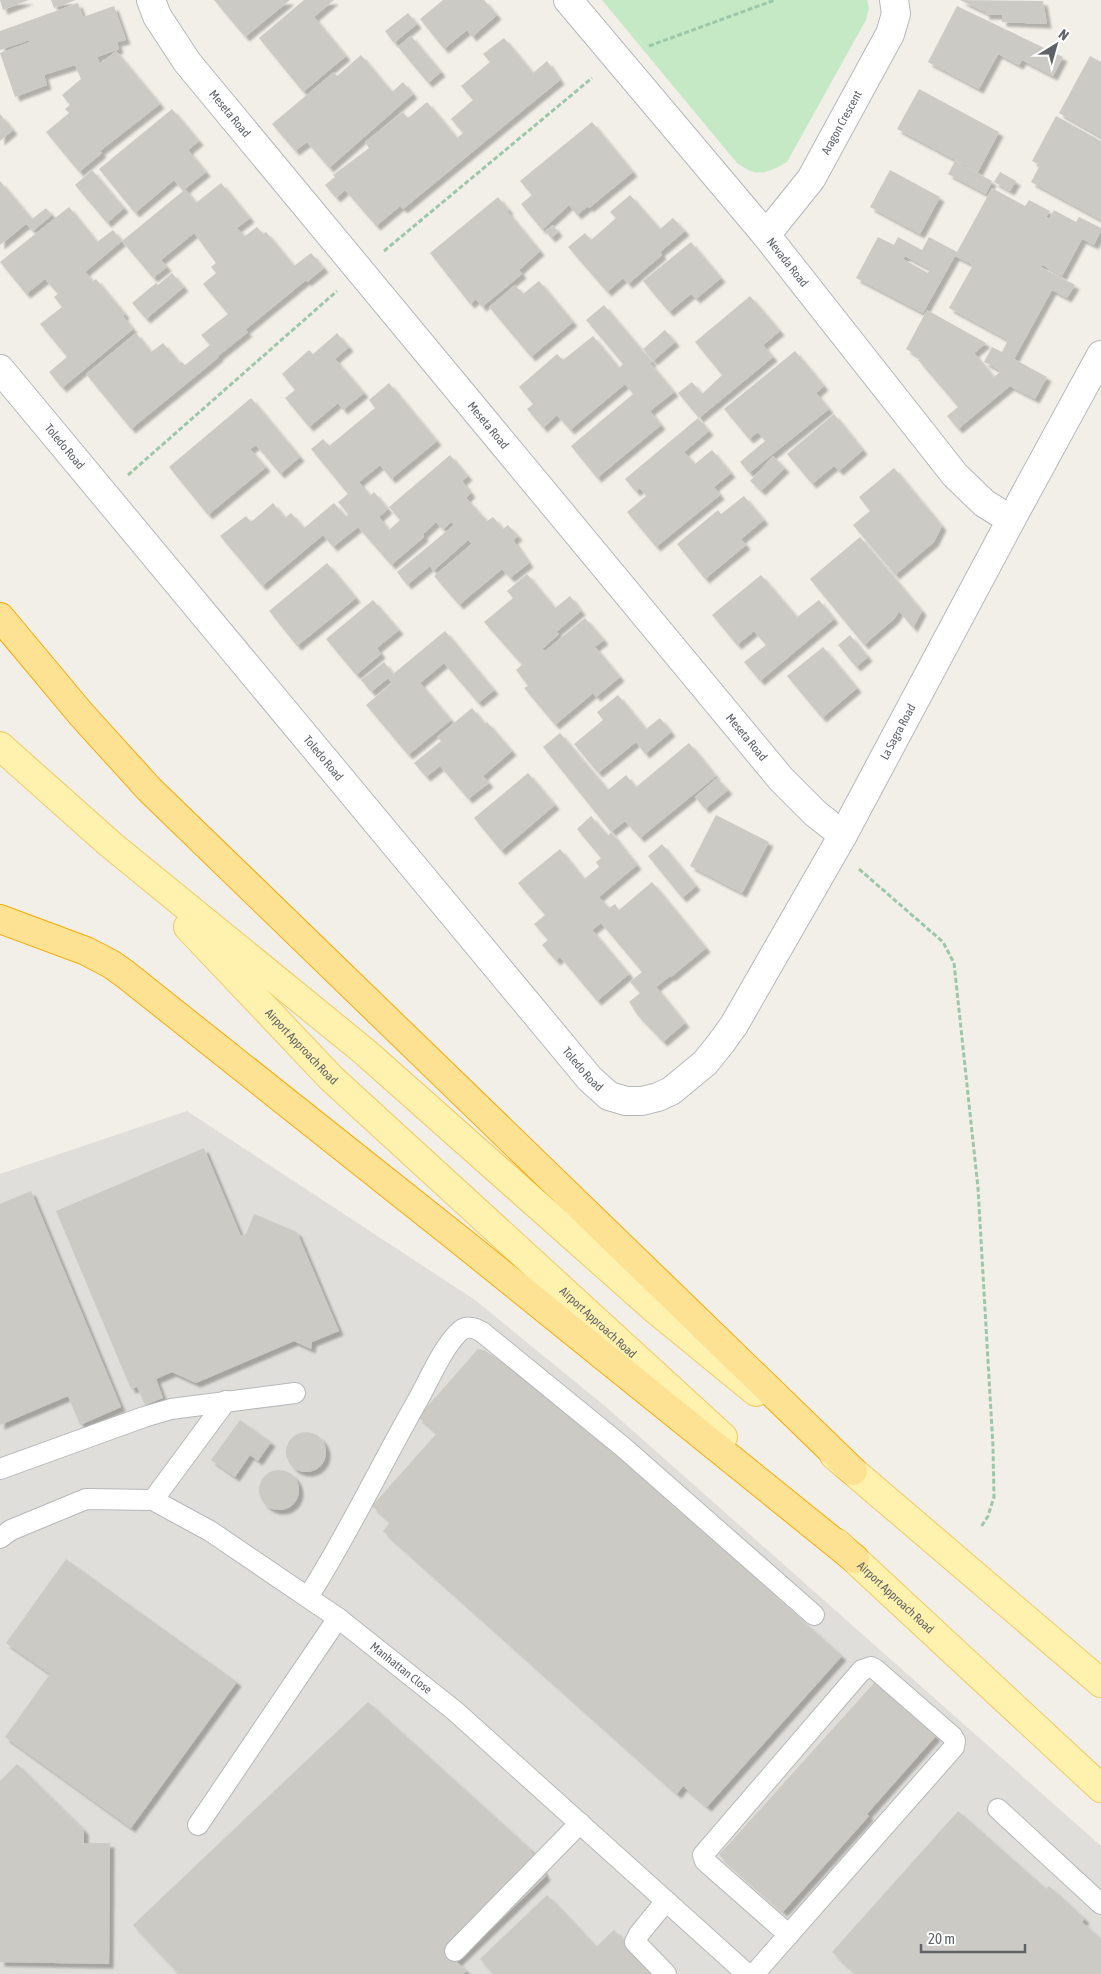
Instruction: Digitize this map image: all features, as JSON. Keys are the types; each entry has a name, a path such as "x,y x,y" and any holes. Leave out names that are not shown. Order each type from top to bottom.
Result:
{"highway":[{"path":"0,617 86,721 170,809 853,1471"},
{"path":"0,919 86,951 125,974 453,1234 855,1560"}],"main road":[{"name":"Airport Approach Road","path":"0,746 110,844 365,1052 657,1311 853,1471 1101,1683"},
{"name":"Airport Approach Road","path":"110,844 331,1078 1101,1788"}],"street":[{"name":"Meseta Road","path":"151,0 157,16 187,62 781,779 816,814 838,843"},
{"name":"Nevada Road","path":"568,0 766,235 955,475 984,502 1011,520"},
{"name":"Aragon Crescent","path":"766,235 811,179 890,34 896,14 894,0"},
{"name":"La Sagra Road","path":"670,1091 705,1063 734,1025 838,843 1101,356"},
{"name":"Toledo Road","path":"0,369 590,1079 609,1096 626,1101 642,1101 670,1091"}],"lane":[{"path":"308,1597 330,1562 450,1344 459,1332 467,1328 475,1328 623,1447 814,1615"},
{"path":"0,1469 144,1417 171,1410 295,1393"},
{"path":"153,1500 226,1401"},
{"name":"Manhattan Close","path":"0,1538 11,1530 86,1499 153,1500 210,1531 338,1618 455,1711 748,1974"},
{"path":"198,1825 338,1618"},
{"path":"754,1974 789,1935 955,1744 952,1736 871,1668 862,1670 703,1855 705,1861 789,1935"},
{"path":"998,1809 1101,1904"},
{"path":"455,1951 580,1823"},
{"path":"666,1901 639,1934 635,1942 666,1974"}],"path":[{"path":"105,495 360,271 616,57 775,0"},
{"path":"838,843 866,874 943,942 954,963 978,1188 993,1448 994,1497 988,1516 981,1527"}],"shaded area":[{"path":"187,1111 475,1300 605,1406 1101,1846 1101,1974 0,1974 0,1174"}],"green space":[{"path":"602,0 867,0 869,7 866,20 787,162 767,171 755,172 736,162"}],"building":[{"path":"0,0 29,0 3,10"},
{"path":"51,0 76,0 54,8"},
{"path":"214,0 290,0 245,37"},
{"path":"304,0 334,0 314,17 346,56 303,92 259,38"},
{"path":"443,0 484,0 497,15 472,37 467,30 444,49 420,19"},
{"path":"960,0 1043,1 1047,24 1002,22 1002,15 985,15 985,12"},
{"path":"78,3 83,17 114,6 126,40 117,42 119,49 97,57 100,64 116,51 160,104 100,151 102,153 79,172 46,132 69,113 65,109 70,105 62,95 81,79 75,65 44,75 47,85 15,97 0,53 30,42 29,40 0,50 0,31"},
{"path":"957,6 1063,57 1053,76 1022,60 1019,65 998,54 979,89 928,62"},
{"path":"408,13 417,24 394,43 385,31"},
{"path":"411,36 441,72 428,83 398,47"},
{"path":"504,38 533,73 547,61 560,80 403,209 400,206 376,226 345,190 336,198 325,185 335,177 333,175 369,148 365,142 403,112 408,118 427,102 457,138 463,133 451,119 473,100 461,86 490,62 483,54"},
{"path":"361,55 392,92 403,82 413,94 329,168 307,142 295,151 272,124 334,72 337,76"},
{"path":"1090,56 1101,62 1101,137 1059,113"},
{"path":"919,89 999,132 978,172 897,129"},
{"path":"172,109 199,141 188,150 206,172 185,189 196,203 221,183 250,218 237,228 245,236 257,227 263,234 266,232 294,266 311,253 324,268 307,282 306,280 245,330 248,332 131,429 86,374 136,333 151,352 163,343 180,363 182,362 185,365 210,345 201,335 228,314 203,284 216,273 211,267 216,263 194,233 161,260 167,267 153,278 122,241 183,191 174,180 135,213 99,169"},
{"path":"0,114 13,130 0,141"},
{"path":"1056,116 1101,141 1101,220 1031,182 1040,165 1032,161"},
{"path":"592,122 633,172 589,208 588,206 577,215 569,205 542,230 521,204 532,195 520,181"},
{"path":"955,161 992,181 986,194 948,174"},
{"path":"92,170 124,208 107,223 75,185"},
{"path":"890,170 940,197 920,234 870,207"},
{"path":"1000,172 1016,181 1010,191 994,182"},
{"path":"0,181 32,219 46,208 52,215 33,231 26,224 0,245"},
{"path":"992,188 1025,206 1029,200 1050,211 1046,217 1049,219 1054,210 1076,222 1079,217 1101,228 1094,245 1082,239 1062,276 1043,265 1041,267 1075,285 1067,298 1052,290 1014,359 1047,377 1035,399 1010,386 958,429 947,416 958,407 918,360 921,358 906,349 927,310 986,343 974,353 994,377 1001,371 984,362 992,347 1002,352 1008,340 949,308 973,265 955,256 923,313 856,278 878,237 894,245 898,237 922,250 929,237 957,252","holes":["905,256 930,269 928,273 903,259"]},
{"path":"630,195 660,229 673,218 685,231 660,252 662,255 628,284 623,278 607,292 568,247 585,233 591,240 616,218 610,212"},
{"path":"498,197 540,251 519,270 522,274 482,307 476,299 470,304 430,253"},
{"path":"69,207 97,242 113,230 122,241 85,272 93,281 96,279 125,314 123,316 133,329 62,388 49,372 67,357 40,324 62,307 54,297 58,294 45,279 26,294 0,262"},
{"path":"553,225 558,232 551,238 545,231"},
{"path":"691,242 721,278 696,299 691,294 669,312 643,281"},
{"path":"172,273 184,287 146,319 132,303 156,283 158,285"},
{"path":"539,281 573,322 531,357 489,307 515,285 523,294"},
{"path":"750,296 780,331 763,345 773,357 699,418 678,393 692,382 702,394 722,375 695,342"},
{"path":"604,305 652,362 650,363 674,392 650,411 661,425 597,478 571,446 633,394 625,384 570,430 557,415 543,428 527,409 533,404 519,387 557,354 563,360 593,336 619,368 623,364 586,320"},
{"path":"665,330 675,342 653,361 643,349"},
{"path":"337,333 349,347 335,359 364,393 343,410 338,403 309,427 285,398 295,390 282,374 309,350 313,354"},
{"path":"795,351 824,386 816,393 829,409 749,473 740,462 765,441 758,432 749,439 724,409"},
{"path":"389,383 437,441 391,479 380,465 359,482 370,496 374,492 388,509 379,517 389,530 400,520 389,507 450,455 468,476 462,481 471,493 466,498 487,521 493,517 503,529 508,525 518,536 513,540 529,563 510,578 502,569 459,605 434,576 472,544 468,540 433,571 430,566 407,585 397,572 454,525 451,522 443,530 436,522 423,534 424,537 391,565 358,527 333,547 323,535 262,586 220,536 246,516 251,522 273,503 285,518 291,513 304,528 334,503 346,517 348,514 338,502 348,494 311,449 323,439 329,446 375,408 369,400"},
{"path":"251,398 300,457 280,474 256,445 250,449 266,467 208,515 169,467"},
{"path":"834,414 863,450 839,471 834,466 812,484 787,454"},
{"path":"698,418 709,431 684,452 695,464 712,450 731,473 714,487 720,495 656,547 627,512 646,496 640,488 636,492 625,479"},
{"path":"773,456 785,468 761,491 750,481"},
{"path":"894,468 942,526 934,542 895,575 853,525 870,511 859,497"},
{"path":"744,496 764,520 741,539 746,545 705,579 677,544 718,510 721,514"},
{"path":"860,537 922,611 913,628 899,611 895,618 864,645 810,579"},
{"path":"327,563 356,598 297,646 269,611"},
{"path":"527,574 555,608 570,596 581,611 556,632 559,634 542,649 545,651 585,618 604,640 595,647 620,677 596,697 593,693 555,725 524,688 528,686 516,670 522,665 484,622 513,598 507,591"},
{"path":"761,575 797,617 819,600 834,619 760,681 744,662 766,645 754,631 737,645 712,615"},
{"path":"373,600 399,630 377,648 381,654 356,675 326,639"},
{"path":"445,631 494,690 478,703 444,663 420,683 451,720 408,755 366,705 392,683 388,678 371,692 361,680 384,662 393,674"},
{"path":"850,635 868,657 856,667 838,645"},
{"path":"823,647 857,688 822,718 787,676"},
{"path":"618,695 646,729 660,718 671,732 645,754 636,742 598,773 574,744 603,720 597,712"},
{"path":"472,708 512,751 483,776 489,783 468,799 440,766 426,777 414,763 441,741 437,737"},
{"path":"560,733 608,790 626,775 636,787 689,743 716,776 640,838 625,821 611,832 543,747"},
{"path":"528,773 555,805 501,851 474,818"},
{"path":"717,778 728,790 705,809 695,797"},
{"path":"716,815 769,842 742,893 690,866"},
{"path":"591,816 608,836 611,832 637,865 599,897 609,908 615,904 619,910 652,882 706,948 656,987 685,1023 663,1042 638,1016 629,1002 640,993 630,982 642,972 601,923 592,930 629,974 597,1001 560,957 556,961 542,945 548,940 534,924 545,915 518,883 560,849 584,879 599,867 596,862 601,858 577,829"},
{"path":"662,844 696,886 682,898 648,856"},
{"path":"204,1148 241,1236 246,1234 254,1214 297,1232 339,1331 312,1342 311,1349 294,1341 196,1383 172,1372 156,1379 163,1398 145,1405 137,1387 131,1389 56,1211"},
{"path":"31,1191 121,1407 80,1425 68,1396 0,1425 0,1204"},
{"path":"478,1349 484,1350 551,1395 842,1656 707,1807 683,1786 677,1794 383,1531 390,1522 372,1506 437,1433 418,1417"},
{"path":"240,1420 271,1442 258,1461 250,1455 235,1477 211,1460"},
{"path":"306,1432 320,1438 326,1452 320,1466 306,1472 292,1466 286,1452 292,1438"},
{"path":"279,1470 293,1476 299,1490 293,1504 279,1510 265,1504 259,1490 265,1476"},
{"path":"66,1559 237,1682 131,1828 5,1737 50,1674 6,1643"},
{"path":"875,1682 936,1736 867,1814 869,1816 783,1912 719,1855"},
{"path":"368,1702 529,1848 546,1876 457,1962 467,1971 463,1974 179,1974 133,1925"},
{"path":"17,1764 84,1830 84,1843 110,1843 109,1964 0,1962 0,1781"},
{"path":"958,1811 1046,1889 1049,1886 1085,1919 1082,1922 1101,1939 1101,1974 856,1974 832,1952"},
{"path":"547,1895 596,1947 614,1930 656,1974 493,1974 480,1959"}]}
